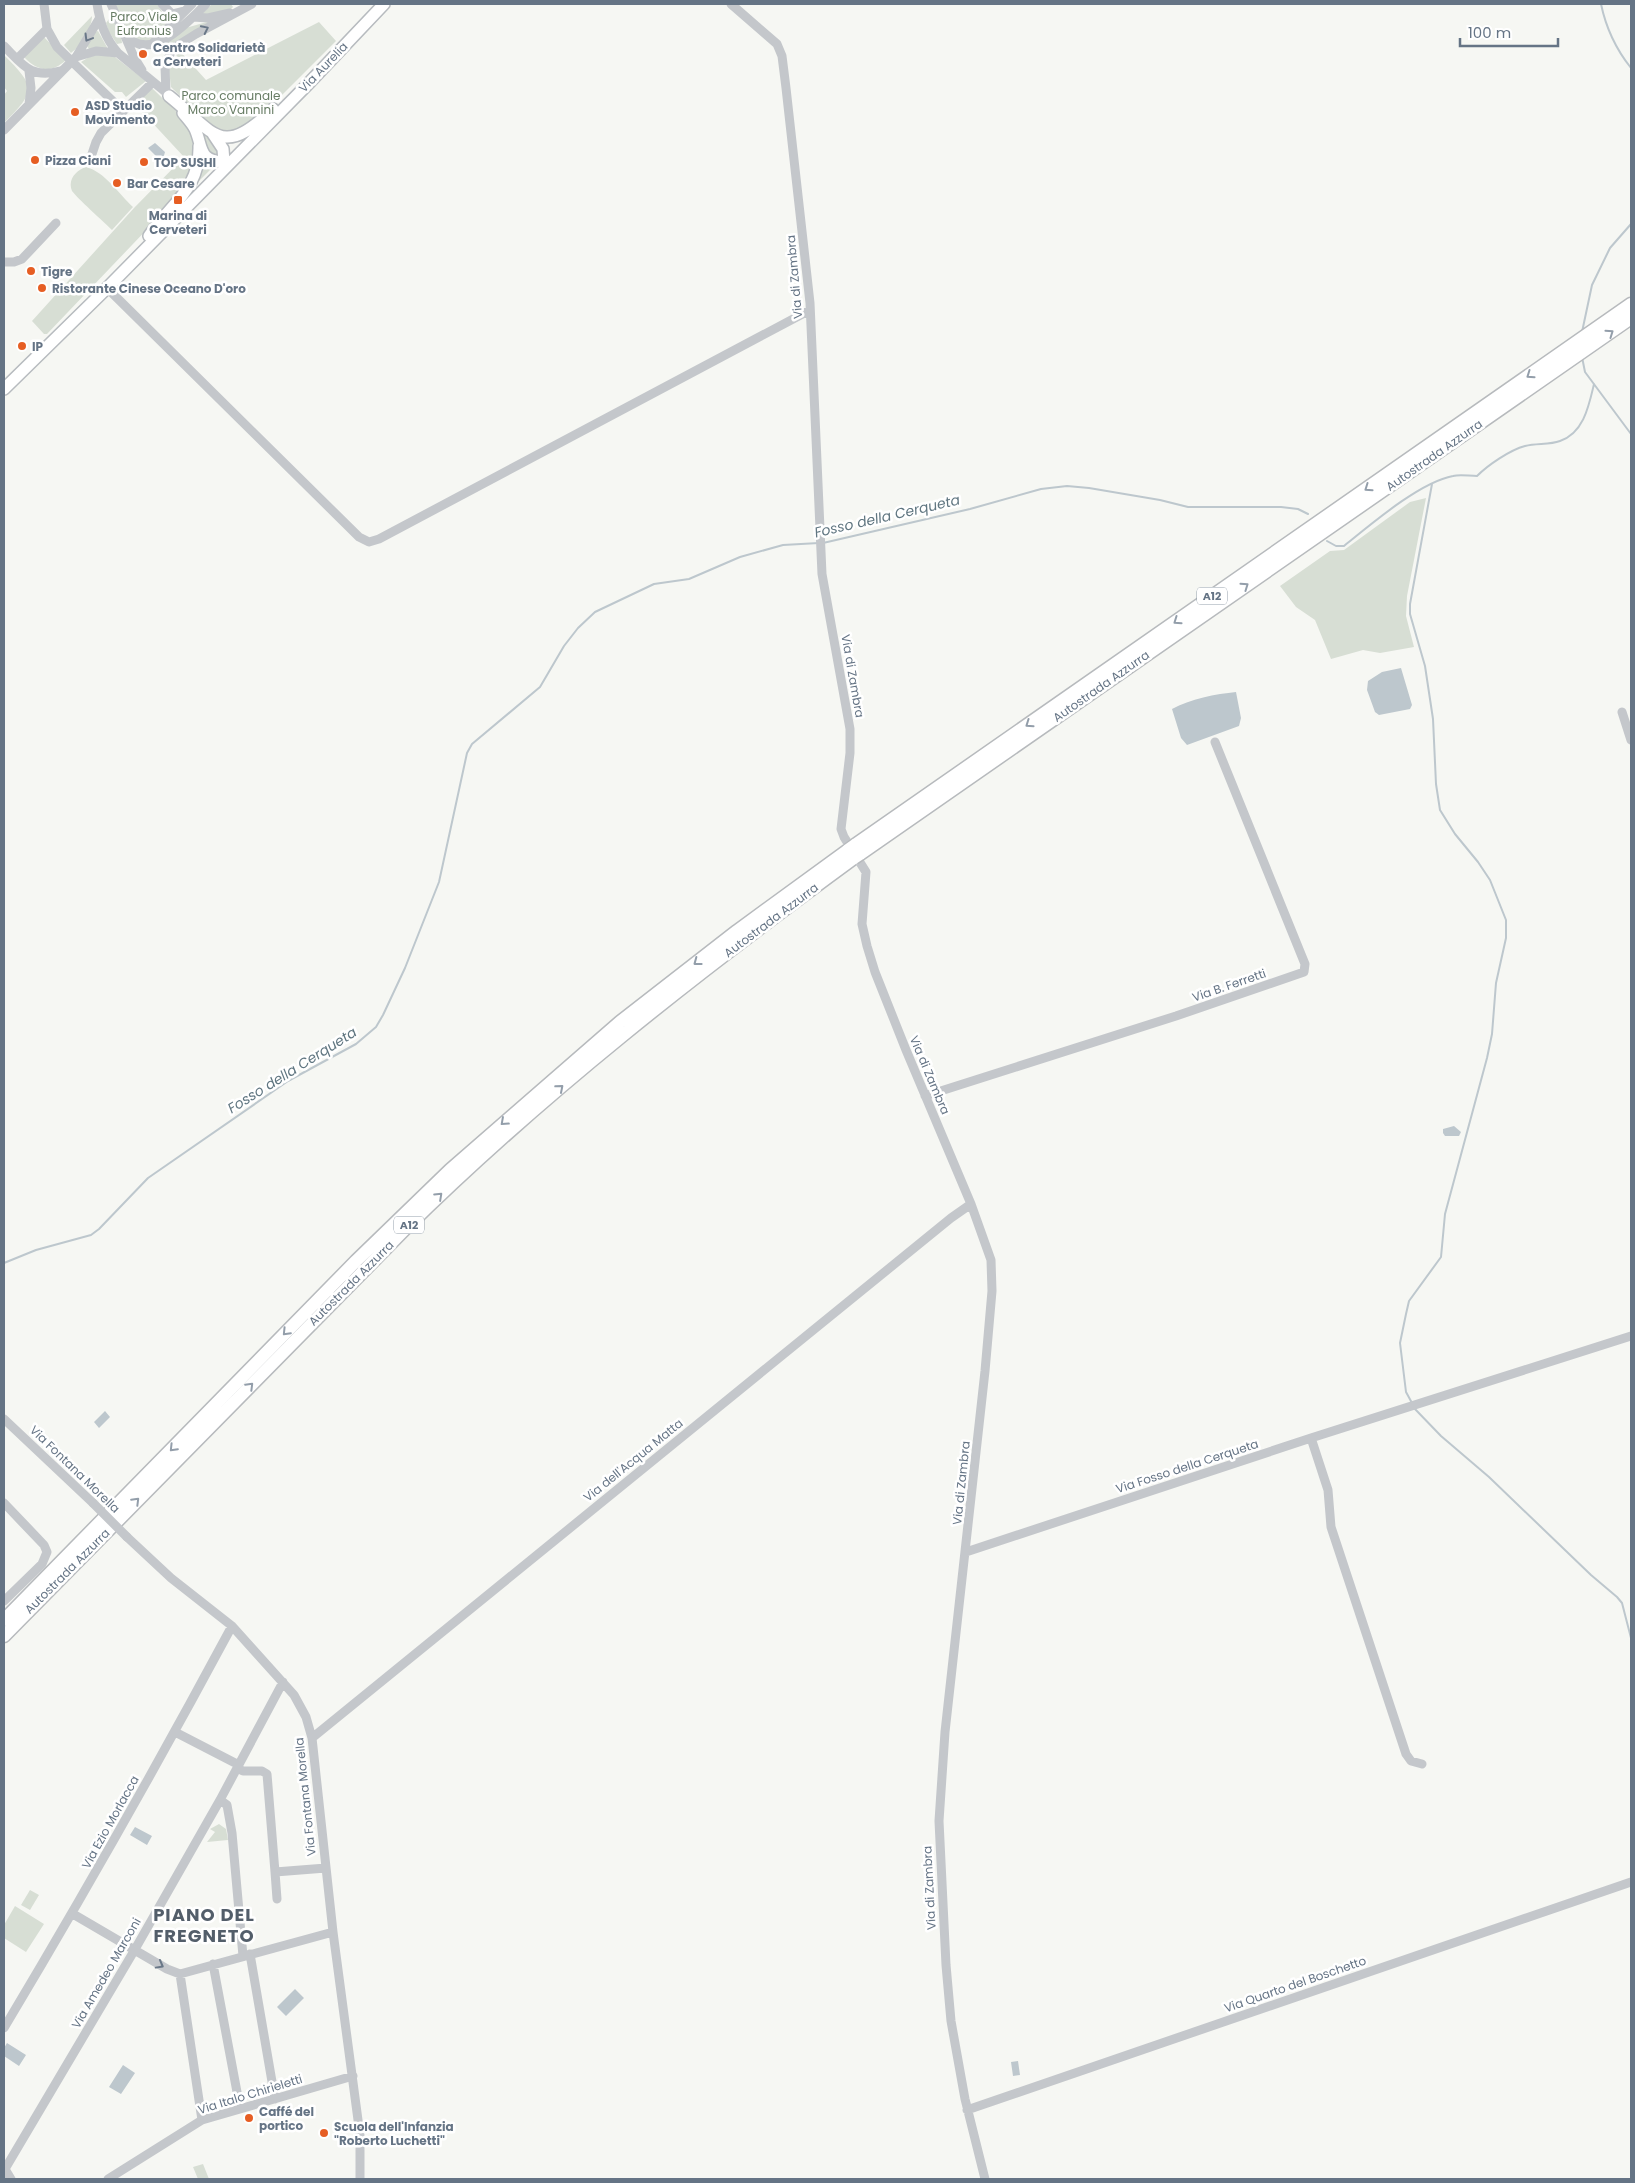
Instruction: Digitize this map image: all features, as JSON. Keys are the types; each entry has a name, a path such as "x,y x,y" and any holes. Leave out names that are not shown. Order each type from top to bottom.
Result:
{"highway":[{"name":"Autostrada Azzurra","path":"4,1620 356,1261 450,1170 620,1022 737,932 1571,354 1590,333 1631,304"},
{"name":"Autostrada Azzurra","path":"1571,354 1588,348 1631,318"},
{"name":"Autostrada Azzurra","path":"4,1636 397,1236 444,1191 626,1032 854,852"}],"main road":[{"name":"Via Aurelia","path":"4,389 107,288 309,83 382,4"},
{"name":"Via Aurelia","path":"29,363 64,323 149,236 282,101 382,4"},
{"path":"129,265 224,162 290,97 309,83"},
{"path":"168,94 210,131 223,149 224,162"},
{"path":"168,94 194,128 206,157 224,162"},
{"path":"210,131 225,138 241,135 282,101"},
{"path":"149,236 191,185 198,165 200,146"}],"street":[{"path":"44,4 47,29 57,47 74,58 123,111"},
{"path":"97,4 99,18 105,34 118,53 168,94"},
{"path":"111,4 129,44 150,79"},
{"path":"162,4 172,14 179,14 188,7"},
{"path":"125,34 135,44 152,44 164,41 206,4"},
{"path":"193,17 208,18 237,7 252,4"},
{"name":"Via di Zambra","path":"731,4 772,39 781,53 791,126 810,310 820,544 825,592 850,729 850,753 842,830 844,837 866,872 862,918 867,946 896,1027 989,1250 992,1282 984,1390 944,1738 939,1821 948,1996 956,2054 985,2179"},
{"path":"152,44 188,7"},
{"path":"168,94 165,67 172,49 237,7"},
{"path":"4,130 74,58 99,18 106,16 117,18"},
{"path":"17,59 47,29"},
{"path":"74,58 96,51 118,53 129,44"},
{"path":"4,46 29,70 47,74 62,71"},
{"path":"29,70 32,93 29,104"},
{"path":"92,154 100,135 150,79"},
{"path":"4,262 14,262 22,259 56,223"},
{"path":"107,288 359,537 369,542 379,539 810,310"},
{"path":"1622,712 1631,740"},
{"name":"Via B. Ferretti","path":"925,1096 1185,1013 1304,972 1305,964 1215,742"},
{"name":"Via dell'Acqua Matta","path":"312,1738 971,1204"},
{"name":"Via Fosso della Cerqueta","path":"966,1552 1311,1438 1631,1336"},
{"name":"Via Fontana Morella","path":"6,1424 93,1503 171,1578 232,1626 283,1682 300,1705 312,1738 333,1932 360,2140 360,2179"},
{"path":"1311,1438 1328,1490 1331,1527 1406,1754 1411,1761 1422,1764"},
{"path":"4,1502 43,1544 47,1552 42,1564 4,1601"},
{"name":"Via Ezio Morlacca","path":"4,2028 72,1914 175,1732 232,1626"},
{"name":"Via Amedeo Marconi","path":"4,2170 134,1951 220,1800 283,1682"},
{"path":"175,1732 243,1770 262,1771 267,1774 277,1899"},
{"path":"220,1800 227,1805 246,1955 276,2099"},
{"path":"275,1872 326,1868"},
{"name":"Via Quarto del Boschetto","path":"968,2110 1631,1882"},
{"path":"72,1914 171,1972 180,1974 333,1932"},
{"path":"213,1964 240,2108"},
{"path":"180,1974 202,2120"},
{"name":"Via Italo Chirieletti","path":"108,2179 202,2120 353,2076"},
{"path":"4,2170 10,2179"}],"green space":[{"name":"Parco Viale Eufronius","path":"115,4 157,4 167,19 167,26 148,43 131,39"},
{"path":"212,4 231,4 233,7 205,16 202,14"},
{"path":"92,16 92,21 85,36 71,53 64,45"},
{"path":"221,18 170,45 168,44 168,41 182,29"},
{"path":"109,19 114,20 122,43 117,44 109,32 106,23"},
{"name":"Parco comunale Marco Vannini","path":"319,22 336,41 250,127 218,134 171,87 168,62 173,62 177,59 176,50 178,49 206,80"},
{"path":"98,31 108,49 89,49 87,46 95,32"},
{"path":"44,37 66,60 50,69 39,68 24,57"},
{"path":"94,54 115,57 146,81 126,97 122,92 115,92 81,62"},
{"path":"4,55 22,75 28,89 22,103 4,123 4,95 7,91 4,87"},
{"path":"150,89 153,89 185,120 196,144 193,170 175,200 47,334 44,334 32,321 134,208 184,157 134,103"},
{"path":"199,128 203,129 222,156 210,156"},
{"path":"202,155 217,163 197,181"},
{"path":"86,167 106,178 133,207 112,230 72,191 72,179 79,170"},
{"path":"1426,498 1407,596 1406,616 1414,647 1380,653 1363,650 1331,659 1315,620 1296,607 1280,586 1330,551 1344,550 1410,502"},
{"path":"219,1824 226,1829 228,1840 207,1842 215,1832 210,1829"},
{"path":"30,1890 39,1895 30,1910 21,1905"},
{"path":"15,1906 44,1924 26,1952 4,1938 4,1925"},
{"path":"203,2164 209,2179 198,2179 193,2167"}],"shaded area":[{"path":"155,143 165,152 163,159 158,158 148,148"},
{"path":"1401,668 1412,705 1410,709 1379,715 1375,712 1367,690 1368,681 1382,672"},
{"path":"1236,692 1241,718 1239,726 1187,745 1181,738 1172,709 1187,702"},
{"path":"1454,1126 1461,1132 1459,1136 1445,1136 1443,1129"},
{"path":"105,1411 110,1417 99,1428 94,1422"},
{"path":"135,1827 152,1836 147,1845 130,1835"},
{"path":"295,1989 304,1998 286,2016 277,2007"},
{"path":"7,2043 26,2055 19,2066 4,2056 4,2048"},
{"path":"1018,2061 1020,2075 1013,2076 1011,2062"},
{"path":"123,2065 135,2073 121,2094 109,2087"}],"waterway":[{"path":"1601,4 1612,37 1620,53 1631,68"},
{"path":"1582,332 1592,285 1610,248 1631,224"},
{"path":"1582,357 1585,372 1631,434"},
{"name":"Fosso della Cerqueta","path":"1327,541 1336,546 1344,546 1396,505 1440,480 1456,475 1477,476 1500,458 1519,448 1556,442 1568,437 1575,432 1584,417 1594,384"},
{"path":"1412,1403 1406,1392 1400,1343 1409,1301 1441,1257 1445,1214 1492,1034 1496,983 1506,938 1506,920 1490,880 1455,834 1440,810 1436,784 1433,719 1425,666 1410,614 1410,604 1432,484"},
{"name":"Fosso della Cerqueta","path":"823,543 970,509 1041,489 1067,486 1160,500 1188,507 1281,507 1298,509 1308,514"},
{"name":"Fosso della Cerqueta","path":"4,1263 36,1250 91,1235 148,1178 288,1081 356,1044 376,1027 405,968 439,882 467,753 472,744 540,687 564,646 578,628 595,612 654,584 689,579 740,557 783,545 819,543"},
{"path":"1414,1408 1441,1436 1489,1477 1591,1575 1617,1597 1622,1603 1631,1638"}],"place":[{"name":"Centro Solidarietà a Cerveteri","path":"143,54"},
{"name":"ASD Studio Movimento","path":"75,112"},
{"name":"Pizza Ciani","path":"35,160"},
{"name":"TOP SUSHI","path":"144,162"},
{"name":"Bar Cesare","path":"117,183"},
{"name":"Marina di Cerveteri","path":"178,200"},
{"name":"Tigre","path":"31,271"},
{"name":"Ristorante Cinese Oceano D'oro","path":"42,288"},
{"name":"IP","path":"22,346"},
{"name":"Caffé del portico","path":"249,2118"},
{"name":"Scuola dell'Infanzia \"Roberto Luchetti\"","path":"324,2133"}],"district":[{"name":"PIANO DEL FREGNETO","path":"204,1924"}]}
